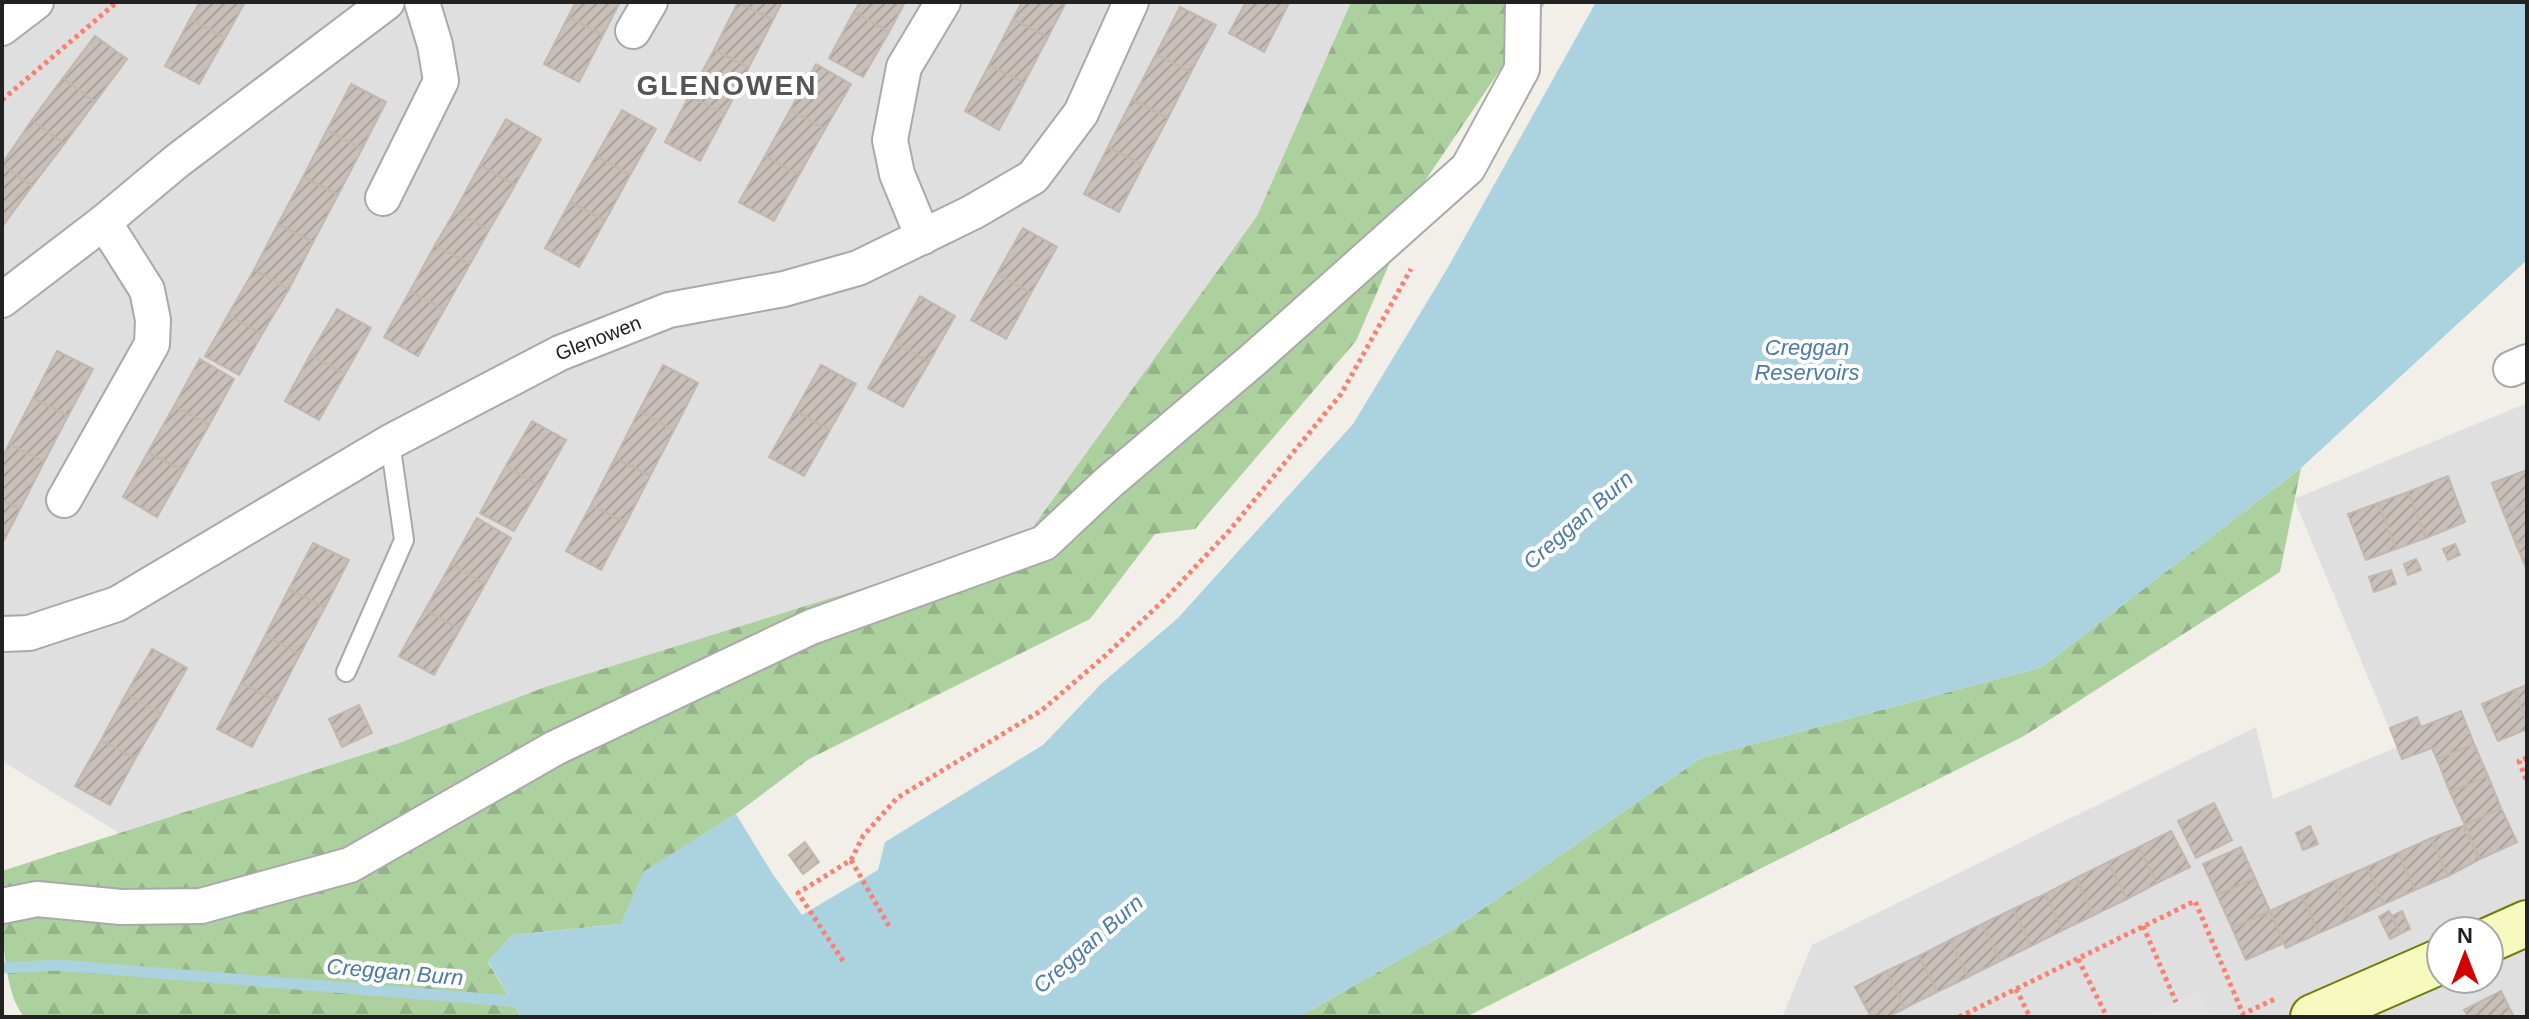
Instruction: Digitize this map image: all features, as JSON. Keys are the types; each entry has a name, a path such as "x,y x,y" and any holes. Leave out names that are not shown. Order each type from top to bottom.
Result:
{"street":[{"path":"2,28 36,2"},
{"path":"2,300 177,161 387,2"},
{"path":"383,198 441,81 435,45 422,2"},
{"path":"923,237 897,174 890,140 904,67 943,2"},
{"name":"Glenowen","path":"2,634 29,633 117,604 390,442 560,353 669,310 784,289 858,268 973,212 1033,177 1081,113 1131,2"},
{"path":"2,906 37,899 121,907 201,906 350,865 555,748 811,627 1044,543 1109,482 1254,359 1468,168 1522,69 1523,2"},
{"path":"64,500 152,344 153,320 147,290 104,222"},
{"path":"2505,933 2527,923"},
{"path":"2299,1006 2425,966"}],"lane":[{"path":"346,672 404,540 390,442"}],"path":[{"path":"2,100 117,2"},
{"path":"843,961 798,893 851,860 863,836 897,798 1042,710 1167,597 1229,531 1341,394 1415,261"},
{"path":"2527,758 2519,761 2527,782"},
{"path":"851,860 889,926"},
{"path":"1959,1017 2195,901 2243,1014 2299,1006"},
{"path":"2142,926 2176,1002"},
{"path":"2078,959 2107,1017"},
{"path":"2016,989 2030,1017"}],"shaded area":[{"path":"58,2 1351,2 1257,216 1025,538 548,686 399,743 119,833 2,761 2,44"},
{"path":"2527,403 2527,1017 1782,1017 1812,945 2256,727 2273,799 2397,747 2294,499"},
{"path":"2199,991 2211,1017 2147,1017 2176,1002"}],"green space":[{"path":"1351,2 1546,2 1425,181 1356,341 1195,529 1155,534 1090,619 809,759 736,814 644,872 621,924 512,935 488,962 521,1017 24,1017 16,1004 6,969 2,871 399,743 548,686 1025,538 1257,216"},
{"path":"2301,468 2280,572 2024,736 1466,1017 1299,1017 1455,928 1701,758 2042,667"}],"water":[{"name":"Creggan Reservoirs","path":"1596,2 2527,2 2527,260 2301,468 2042,667 1701,758 1455,928 1299,1017 521,1017 488,961 512,935 621,924 643,872 736,814 802,915 878,870 885,842 1043,745 1102,683 1178,618 1353,424 1447,269"}],"building":[{"path":"200,2 245,2 225,38 190,19"},
{"path":"576,2 620,2 603,35 568,17"},
{"path":"738,2 782,2 773,20"},
{"path":"738,2 773,20 749,67 714,50"},
{"path":"860,2 905,2 889,32 854,12"},
{"path":"1022,2 1066,2 1048,37 1013,19"},
{"path":"1246,2 1283,2 1288,5 1264,52 1229,33"},
{"path":"1180,7 1216,25 1191,72 1156,54"},
{"path":"854,12 889,32 863,77 829,58"},
{"path":"568,17 603,35 579,82 544,64"},
{"path":"190,19 225,38 199,84 165,66"},
{"path":"1013,19 1048,37 1024,83 989,65"},
{"path":"95,36 127,59 95,102 63,78"},
{"path":"714,50 749,67 725,114 689,96"},
{"path":"1156,54 1191,72 1168,118 1132,100"},
{"path":"816,64 851,84 825,129 790,110"},
{"path":"989,65 1024,83 999,130 965,111"},
{"path":"63,78 95,102 64,144 32,120"},
{"path":"351,84 386,102 362,149 327,130"},
{"path":"689,96 725,114 700,161 665,142"},
{"path":"1132,100 1168,118 1143,165 1108,147"},
{"path":"622,110 656,129 630,175 596,156"},
{"path":"790,110 825,129 799,175 765,156"},
{"path":"506,119 541,139 515,185 480,165"},
{"path":"32,120 64,144 32,186 2,164"},
{"path":"327,130 362,149 338,195 303,177"},
{"path":"1108,147 1143,165 1119,212 1084,194"},
{"path":"596,156 630,175 605,221 570,202"},
{"path":"765,156 799,175 774,221 739,202"},
{"path":"2,164 32,186 2,227"},
{"path":"480,165 515,185 489,230 455,211"},
{"path":"303,177 338,195 313,242 278,224"},
{"path":"570,202 605,221 579,267 545,248"},
{"path":"455,211 489,230 470,264 435,245"},
{"path":"278,224 313,242 289,289 254,270"},
{"path":"1023,228 1057,247 1031,293 997,274"},
{"path":"435,245 470,264 444,310 410,291"},
{"path":"254,270 289,289 262,334 228,315"},
{"path":"997,274 1031,293 1006,339 971,320"},
{"path":"410,291 444,310 418,356 384,337"},
{"path":"920,296 955,316 929,362 894,342"},
{"path":"337,309 371,328 345,374 310,355"},
{"path":"228,315 262,334 239,375 205,356"},
{"path":"894,342 929,362 903,407 868,388"},
{"path":"57,351 93,369 68,416 33,398"},
{"path":"310,355 345,374 319,420 285,401"},
{"path":"200,359 234,379 209,425 174,406"},
{"path":"663,365 698,383 674,430 639,411"},
{"path":"821,365 856,384 830,430 795,411"},
{"path":"33,398 68,416 44,462 9,444"},
{"path":"174,406 209,425 183,471 148,452"},
{"path":"639,411 674,430 650,476 615,458"},
{"path":"795,411 830,430 804,476 769,457"},
{"path":"532,421 566,440 540,486 506,466"},
{"path":"9,444 44,462 20,509 2,500 2,458"},
{"path":"148,452 183,471 157,517 123,497"},
{"path":"615,458 650,476 626,523 591,505"},
{"path":"506,466 540,486 514,531 480,513"},
{"path":"2527,470 2527,505 2504,514 2492,483"},
{"path":"2448,476 2465,522 2426,538 2408,492"},
{"path":"2408,492 2426,538 2396,549 2378,503"},
{"path":"2,500 20,509 2,544"},
{"path":"2378,503 2396,549 2366,560 2348,514"},
{"path":"591,505 626,523 601,570 566,551"},
{"path":"2527,505 2527,540 2516,544 2504,514"},
{"path":"477,518 511,538 485,584 451,564"},
{"path":"2527,540 2527,570 2516,544"},
{"path":"313,543 349,560 325,607 289,589"},
{"path":"2455,544 2460,555 2448,560 2443,549"},
{"path":"2416,559 2421,570 2408,575 2404,564"},
{"path":"451,564 485,584 460,629 425,610"},
{"path":"2391,570 2396,584 2374,592 2369,577"},
{"path":"289,589 325,607 300,654 265,636"},
{"path":"425,610 460,629 434,675 399,656"},
{"path":"265,636 300,654 276,701 241,683"},
{"path":"152,649 187,668 161,714 126,694"},
{"path":"241,683 276,701 252,747 217,729"},
{"path":"2527,685 2527,722 2514,690"},
{"path":"2514,690 2527,729 2498,741 2482,704"},
{"path":"126,694 161,714 135,759 101,740"},
{"path":"359,705 372,733 342,747 329,719"},
{"path":"2461,711 2474,744 2437,759 2432,748 2402,759 2390,728 2417,717 2421,727"},
{"path":"101,740 135,759 110,805 75,786"},
{"path":"2474,744 2488,776 2450,792 2437,759"},
{"path":"2488,776 2501,808 2465,825 2450,792"},
{"path":"2214,803 2232,840 2196,858 2178,821"},
{"path":"2501,808 2517,842 2480,859 2465,825"},
{"path":"2465,825 2465,831 2480,859 2448,876 2431,838"},
{"path":"2310,826 2318,844 2303,850 2296,833"},
{"path":"2171,831 2190,867 2157,883 2139,847"},
{"path":"2431,838 2448,876 2415,890 2398,853"},
{"path":"805,842 819,862 803,874 789,855"},
{"path":"2139,847 2157,883 2127,899 2108,862"},
{"path":"2241,847 2255,878 2217,895 2203,864"},
{"path":"2398,853 2415,890 2384,904 2367,867"},
{"path":"2108,862 2127,899 2094,915 2076,878"},
{"path":"2367,867 2384,904 2351,919 2334,881"},
{"path":"2076,878 2094,915 2063,930 2045,894"},
{"path":"2255,878 2270,911 2232,928 2217,895"},
{"path":"2334,881 2351,919 2319,933 2302,896"},
{"path":"2045,894 2063,930 2031,946 2013,909"},
{"path":"2302,896 2319,933 2286,948 2270,911"},
{"path":"2013,909 2031,946 2000,961 1982,924"},
{"path":"2270,911 2284,943 2246,960 2232,928"},
{"path":"2389,911 2400,934 2390,939 2379,917"},
{"path":"2402,911 2410,929 2400,934 2392,916"},
{"path":"1982,924 2000,961 1968,977 1950,940"},
{"path":"1950,940 1968,977 1937,992 1919,956"},
{"path":"1919,956 1937,992 1905,1008 1886,971"},
{"path":"1886,971 1905,1008 1887,1017 1871,1017 1855,987"},
{"path":"2493,995 2503,995 2514,1017 2468,1017 2464,1010"}],"waterway":[{"name":"Creggan Burn","path":"2,968 57,965 524,1002"}],"district":[{"name":"GLENOWEN","path":"727,85"}]}
